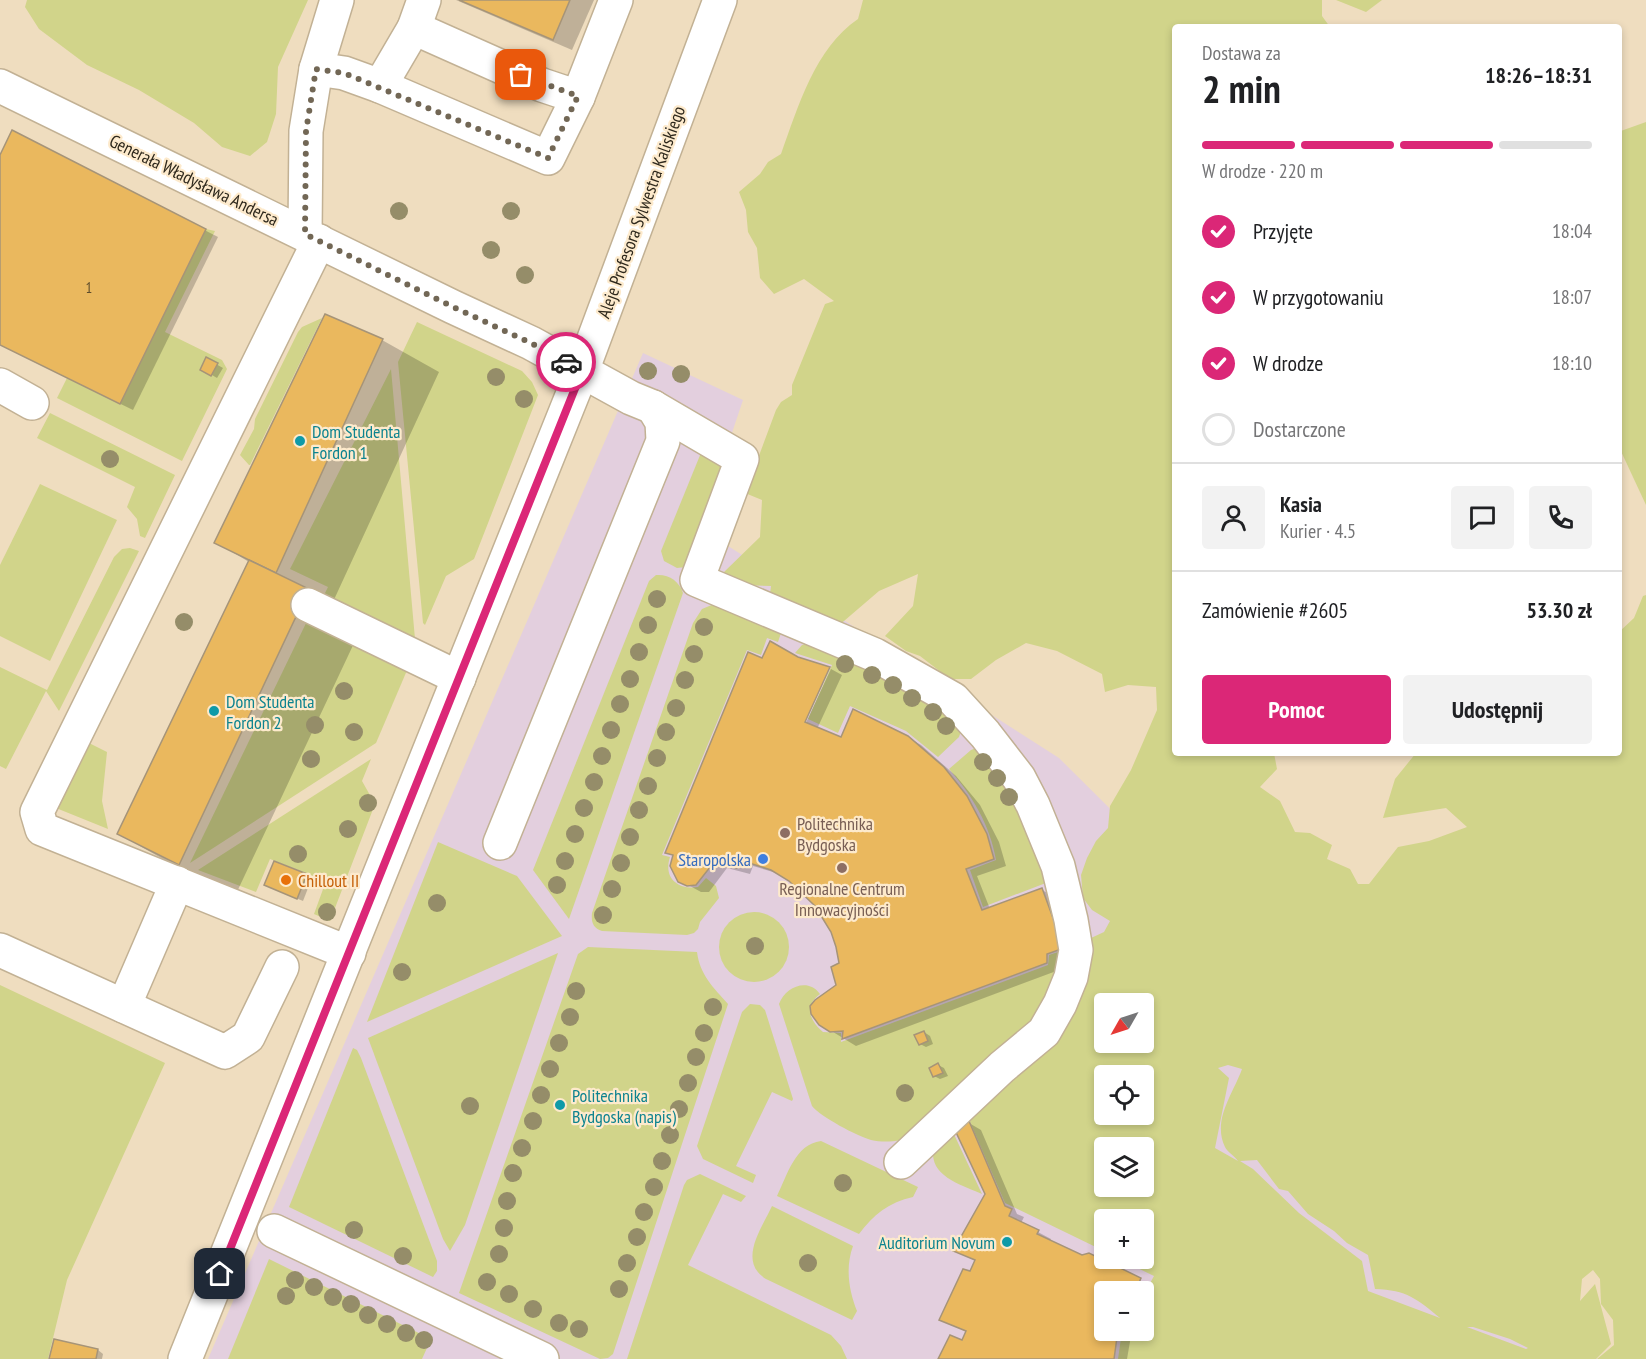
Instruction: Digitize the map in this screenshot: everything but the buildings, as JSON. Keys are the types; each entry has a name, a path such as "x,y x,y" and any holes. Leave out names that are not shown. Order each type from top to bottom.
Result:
{"street":[{"path":"337,0 316,69 306,131 312,237 37,812 42,829 349,953"},
{"path":"316,69 344,73 380,86 548,158 578,96 616,0"},
{"name":"Aleje Profesora Sylwestra Kaliskiego","path":"185,1359 582,371 720,0"},
{"path":"380,86 419,14 542,85 578,96"},
{"name":"Generała Władysława Andersa","path":"0,86 531,343 653,407 742,459 697,580 875,655 953,699 985,734 1019,778 1033,805 1058,866 1076,950 1071,977 1060,1004 1044,1032 1002,1067 901,1161"},
{"path":"0,385 32,403"},
{"path":"500,843 663,441 662,422 653,407"},
{"path":"308,605 459,678"},
{"path":"124,1006 177,883"},
{"path":"0,950 225,1052 248,1037 282,967"},
{"path":"274,1231 542,1359"}],"shaded area":[{"name":"Politechnika Bydgoska","path":"643,353 743,400 700,528 1059,758 1211,909 1358,1229 1598,1359 208,1359"}],"green space":[{"path":"27,0 308,0 278,67 276,114 267,142 250,156 222,147 194,123 139,90 87,65 39,29 25,7"},
{"path":"863,0 1322,0 1322,16 1328,24 1172,24 1172,756 1275,756 1277,769 1260,787 1280,801 1295,832 1310,833 1332,845 1327,859 1350,869 1358,884 1369,884 1398,847 1429,841 1467,827 1446,808 1383,818 1395,779 1414,756 1622,756 1622,629 1634,618 1643,596 1646,595 1646,1359 1597,1359 1614,1345 1613,1320 1601,1304 1600,1279 1593,1270 1582,1279 1580,1301 1595,1284 1611,1344 1596,1359 1118,1359 1121,1341 1154,1341 1154,1281 1151,1281 1154,1276 1140,1269 1154,1269 1154,1209 1094,1209 1094,1246 1005,1203 967,1115 1087,959 1091,938 1104,932 1110,921 1092,910 1083,898 1081,875 1096,841 1108,828 1110,806 1131,770 1157,710 1156,687 1128,685 1105,692 1102,674 1057,651 1026,643 996,660 971,679 950,679 920,656 906,651 885,636 913,606 918,574 879,591 837,627 769,602 771,586 736,585 723,573 760,537 762,500 745,493 776,410 781,402 792,395 792,385 825,304 834,301 804,279 774,294 760,278 757,248 748,232 746,210 739,192 760,174 768,162 781,154 801,98 819,62 830,46 858,19","holes":["1228,1065 1242,1069 1225,1107 1221,1127 1225,1147 1238,1161 1215,1148 1229,1078 1218,1068","1257,1160 1279,1189 1288,1191 1308,1214 1334,1231 1347,1243 1368,1255 1375,1289 1395,1291 1411,1297 1440,1318 1368,1291 1362,1261 1299,1213 1253,1169 1240,1161","1467,1327 1510,1339 1528,1348 1526,1349"]},
{"path":"1336,0 1382,0 1366,12"},
{"path":"1646,122 1646,505 1622,453 1622,131"},
{"path":"206,229 215,231 165,332 222,360 227,369 182,461 57,398 67,378 120,403"},
{"path":"322,318 249,465 240,455 298,332 302,327"},
{"path":"417,322 522,371 532,382 538,395 474,559 446,576 425,625 398,362"},
{"path":"391,369 415,639 323,597 328,587 290,569"},
{"path":"50,413 175,475 145,538 140,536 137,519 127,507 135,487 37,438"},
{"path":"705,443 727,458 686,567 677,568 664,561 661,551"},
{"path":"40,484 117,520 50,661 0,636 0,565"},
{"path":"130,548 139,551 59,711 46,691 6,769 0,766 0,667 47,690 114,557 122,549"},
{"path":"656,575 673,579 683,593 569,919 533,870 649,581"},
{"path":"714,604 781,633 778,642 767,638 761,655 747,650 662,855 670,857 669,871 674,881 684,887 698,887 706,878 716,886 719,898 700,922 698,929 687,935 602,931 593,924 592,913 693,623 702,609"},
{"path":"309,617 408,668 376,743 190,863"},
{"path":"812,642 943,710 961,731 959,737 938,757 906,731 850,706 838,733 808,719 832,665 795,653 802,645"},
{"path":"87,742 107,752 102,801 108,829 56,808"},
{"path":"976,748 1007,780 1051,881 983,907 970,870 996,860 993,847 979,811 949,769"},
{"path":"371,759 362,781 375,804 330,921 314,914 326,881 270,859 256,892 198,870"},
{"path":"438,842 517,876 562,936 367,1022"},
{"path":"754,912 767,915 779,922 786,934 789,947 786,960 779,972 767,979 754,982 741,979 729,972 722,960 719,947 722,934 729,922 741,915"},
{"path":"588,947 697,952 704,974 728,1004 613,1354 608,1358 600,1359 459,1293 578,954"},
{"path":"1064,950 1048,1009 901,1140 882,1141 865,1138 831,1121 812,1106 779,1004 791,989 803,985 809,986 820,994 810,1008 814,1023 823,1032 841,1033 841,1042 1048,965 1049,955"},
{"path":"558,953 465,1225 450,1251 443,1239 368,1038"},
{"path":"0,985 165,1063 67,1280 48,1359 0,1359"},
{"path":"750,1004 760,1005 765,1010 793,1099 792,1101 772,1092 736,1166 756,1175 753,1183 703,1159 697,1146 742,1012"},
{"path":"353,1048 357,1050 361,1058 437,1261 437,1271 433,1277 289,1207"},
{"path":"951,1128 982,1194 951,1180 938,1169 934,1162 933,1154"},
{"path":"821,1141 918,1187 913,1197 896,1202 882,1210 859,1234 777,1196 798,1154 812,1143"},
{"path":"700,1174 746,1196 741,1202 723,1194 688,1265 831,1335 841,1346 847,1359 627,1359 684,1185 687,1180"},
{"path":"772,1206 853,1246 849,1263 849,1279 857,1311 852,1320 766,1279 758,1272 753,1263 754,1244"},
{"path":"269,1259 431,1339 422,1359 228,1359"}],"way so far":[{"path":"521,75 542,85 578,96 548,158 380,86 344,73 316,69 306,131 305,234 566,362"}],"place":[{"name":"Dom Studenta Fordon 1","path":"300,441"},
{"name":"Dom Studenta Fordon 2","path":"214,711"},
{"name":"Politechnika Bydgoska","path":"785,833"},
{"name":"Staropolska","path":"763,859"},
{"name":"Regionalne Centrum Innowacyjności","path":"842,868"},
{"name":"Chillout II","path":"286,880"},
{"name":"Politechnika Bydgoska (napis)","path":"560,1105"},
{"name":"Auditorium Novum","path":"1007,1242"}],"route":[{"path":"220,1274 582,371 566,362"}]}
